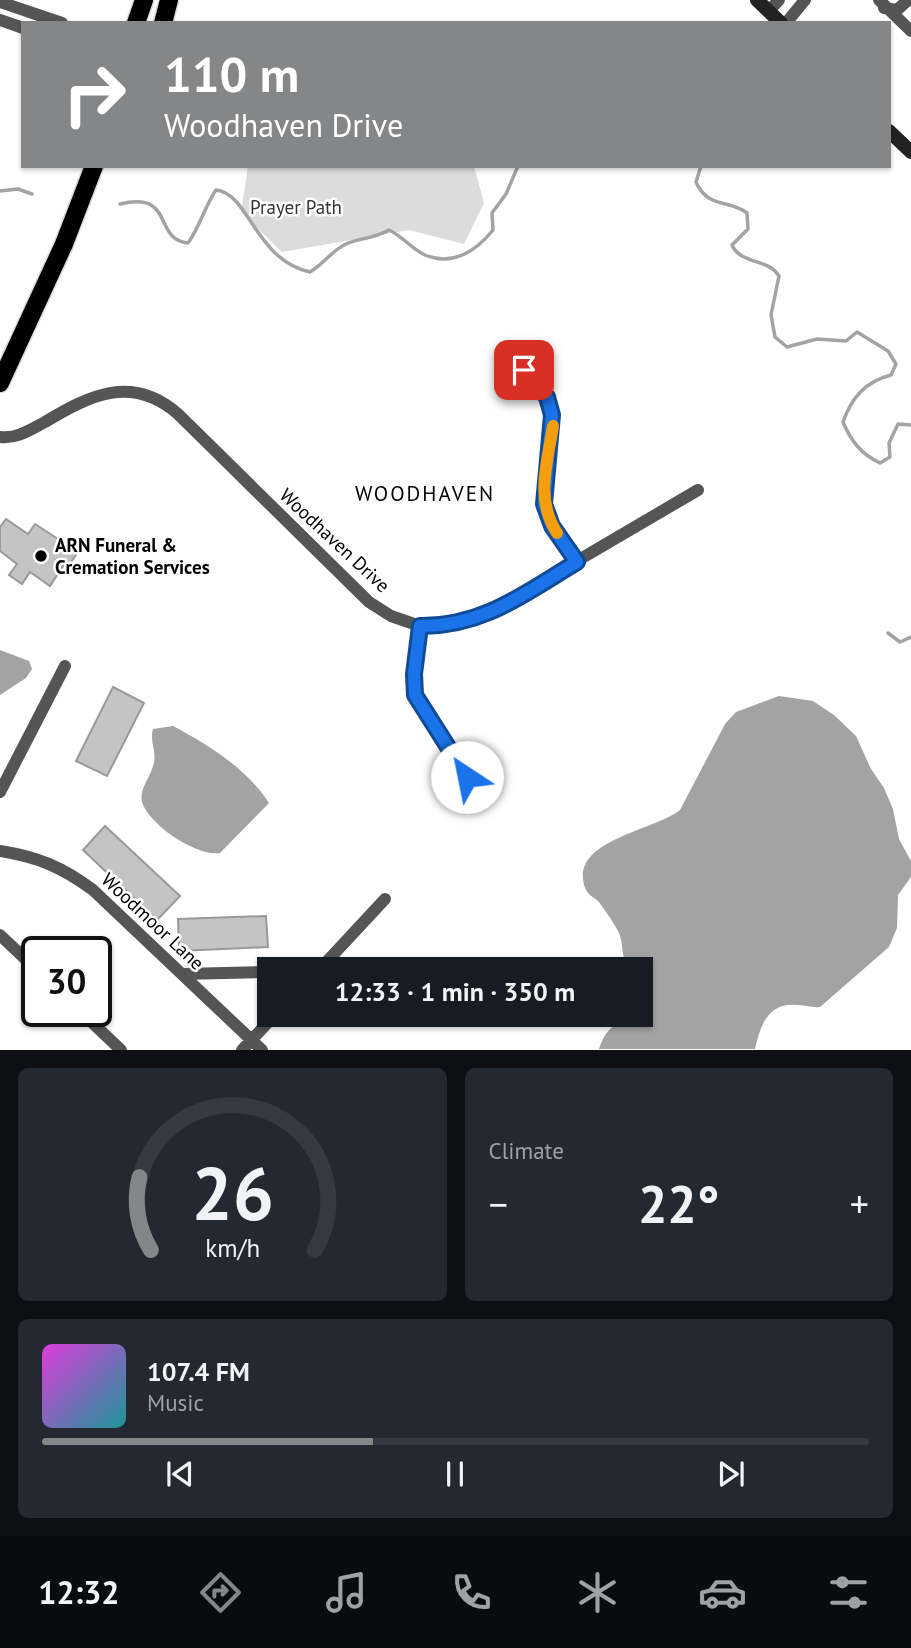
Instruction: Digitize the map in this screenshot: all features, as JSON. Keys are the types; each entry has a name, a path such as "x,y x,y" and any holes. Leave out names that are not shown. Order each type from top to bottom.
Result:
{"main road":[{"path":"137,21 144,0"},
{"path":"164,21 169,0"},
{"path":"757,0 781,21"},
{"path":"891,133 911,152"},
{"path":"0,383 64,244 93,168"}],"street":[{"path":"769,11 779,0"},
{"path":"785,21 805,0"},
{"path":"881,4 897,10 908,0"},
{"path":"0,2 56,21"},
{"path":"881,4 911,31"},
{"path":"0,20 21,27"},
{"path":"524,370 547,397 552,415 544,504 552,526 577,562"},
{"name":"Woodhaven Drive","path":"0,437 12,438 26,433 73,405 104,393 130,392 157,399 178,414 356,592 391,616 420,626 449,625 484,616 698,490"},
{"path":"420,626 414,674 415,695 467,777"},
{"path":"0,792 65,666"},
{"name":"Woodmoor Lane","path":"0,851 23,855 66,870 93,890 182,974 247,1045 262,1049"},
{"path":"331,957 385,899"},
{"path":"0,935 21,955"},
{"path":"182,974 257,972"},
{"path":"97,1027 121,1049"},
{"path":"247,1045 264,1027"}],"green space":[{"name":"Prayer Path","path":"248,168 475,168 484,203 464,244 409,230 282,252 241,212"}],"shaded area":[{"path":"0,650 29,661 32,669 26,678 0,695"},
{"path":"779,696 813,701 834,715 856,736 871,769 884,788 893,809 899,839 911,861 911,877 898,895 897,928 889,947 820,1007 787,1005 772,1012 763,1024 755,1049 599,1049 612,1027 653,1027 653,957 624,957 617,929 598,901 586,890 583,873 588,860 615,839 680,810 725,724 736,712"},
{"path":"173,726 226,759 250,779 269,803 220,853 199,850 175,838 154,820 142,802 143,788 154,761 153,729"}],"building":[{"name":"ARN Funeral & Cremation Services","path":"6,519 28,534 35,524 78,552 69,565 65,563 50,586 30,572 22,584 9,575 17,564 0,551 0,527"},
{"path":"113,687 144,703 107,776 76,761"},
{"path":"105,826 180,896 157,920 83,850"},
{"path":"266,916 268,947 179,951 178,919"}],"waterway":[{"path":"120,204 149,204 157,210 170,233 177,240 188,243 216,190 237,202 277,255 310,272 346,244 389,230 425,255 435,258 455,258 472,250 493,230 492,213 506,194 517,168"},
{"path":"700,168 696,182 706,196 747,213 748,229 732,245 736,251 748,259 768,266 779,276 771,315 775,337 787,347 817,339 846,341 857,332 888,351 896,364 891,375 867,386 855,398 847,413 843,422 857,446 880,463 890,457 889,443 898,424 911,425"},
{"path":"0,191 18,189 32,194"},
{"path":"888,633 900,642 911,637"}],"slow traffic":[{"path":"553,426 543,496 547,513 557,533"}],"place":[{"name":"ARN Funeral & Cremation Services","path":"41,556"}],"district":[{"name":"WOODHAVEN","path":"425,493"}],"route":[{"path":"467,777 415,695 414,674 420,626 449,625 484,616 577,562 552,526 544,504 552,415 547,397 524,370"}]}
